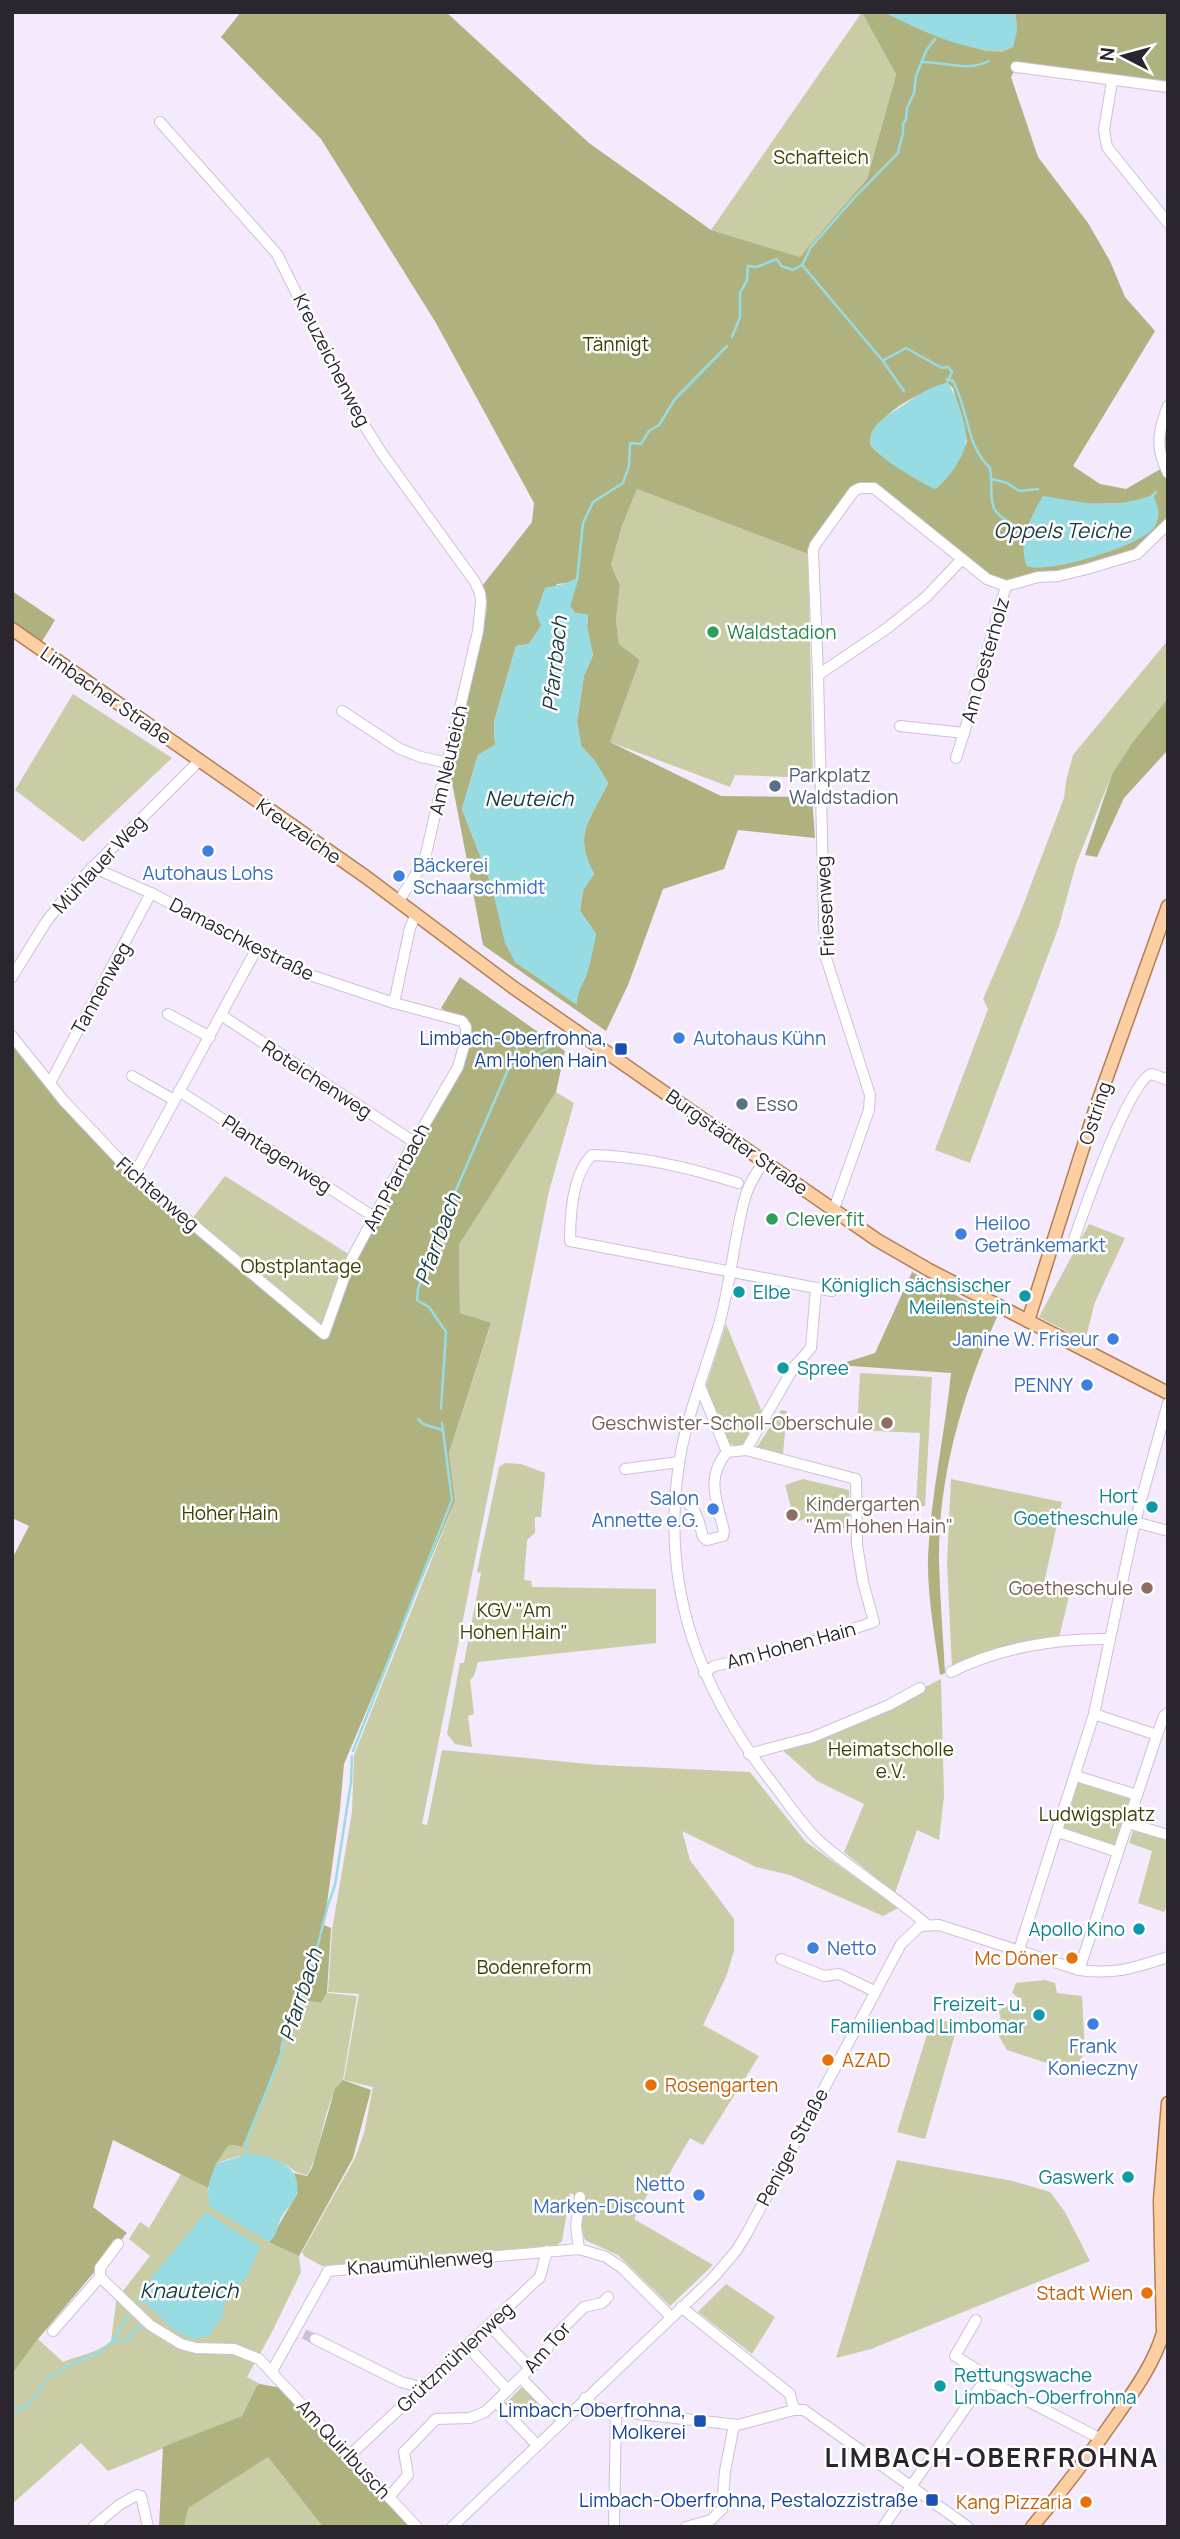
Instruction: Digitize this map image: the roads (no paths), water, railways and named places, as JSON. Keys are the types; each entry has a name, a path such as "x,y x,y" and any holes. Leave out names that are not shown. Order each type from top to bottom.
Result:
{"main road":[{"name":"Limbacher Straße","path":"12,629 199,761"},
{"name":"Kreuzeiche","path":"199,761 398,902"},
{"name":"Burgstädter Straße","path":"398,902 514,988 877,1240 929,1270 1168,1393"},
{"name":"Ostring","path":"1028,1321 1095,1110 1168,906"},
{"path":"1032,2527 1069,2484 1101,2439 1150,2366 1165,2333 1160,2214 1168,2103"}],"street":[{"path":"1016,68 1168,87"},
{"path":"1112,81 1104,130 1107,147 1168,223"},
{"name":"Kreuzeichenweg","path":"160,122 276,254 353,407 381,452 475,582 480,593 480,611"},
{"path":"1168,406 1158,444 1168,473"},
{"name":"Am Oesterholz","path":"818,675 813,551 855,491 866,486 874,488 987,579 1006,586 1038,577 1058,576 1087,569 1137,554 1168,524"},
{"path":"818,675 863,646 926,597 962,559"},
{"name":"Am Oesterholz","path":"956,758 1006,586"},
{"name":"Am Neuteich","path":"398,902 424,862 478,631 480,611"},
{"name":"Friesenweg","path":"818,675 825,955 870,1095 869,1110 834,1209"},
{"path":"342,711 400,749 448,763"},
{"name":"Am Oesterholz","path":"900,726 964,733"},
{"name":"Mühlauer Weg","path":"12,977 46,922 92,867 199,761"},
{"name":"Damaschkestraße","path":"92,867 151,893 298,971 394,1003 462,1021"},
{"name":"Tannenweg","path":"50,1083 151,893"},
{"path":"394,1003 410,928 416,914"},
{"path":"134,1175 257,948"},
{"path":"168,1014 209,1037"},
{"name":"Roteichenweg","path":"221,1015 414,1142"},
{"name":"Am Pfarrbach","path":"324,1334 349,1264 414,1142 458,1067 466,1039 466,1027 462,1021"},
{"name":"Fichtenweg","path":"12,1036 93,1134 134,1175 324,1334"},
{"path":"1072,1245 1121,1117 1147,1074 1168,1080"},
{"name":"Plantagenweg","path":"132,1076 177,1096 374,1217"},
{"path":"738,1184 657,1162 592,1155 583,1164 570,1222 570,1241 832,1291"},
{"name":"Am Hohen Hain","path":"764,1161 745,1196 732,1272 679,1461 674,1532 678,1587 690,1639 704,1673 749,1754 814,1836 926,1924"},
{"path":"746,1450 794,1367 811,1348 816,1288"},
{"path":"675,1498 684,1499 691,1504 703,1537 707,1540 723,1536 713,1479 727,1452 700,1386"},
{"path":"1019,1950 1094,1714 1135,1522 1168,1403"},
{"name":"Am Hohen Hain","path":"704,1673 714,1666 780,1652 874,1622 863,1582 857,1545 856,1479 746,1450 727,1452"},
{"path":"625,1469 679,1461"},
{"path":"1135,1522 1168,1531"},
{"path":"951,1672 976,1661 1020,1650 1079,1640 1110,1639"},
{"path":"749,1754 813,1737 889,1705 920,1688"},
{"path":"1079,1970 1162,1720 1168,1713"},
{"path":"1094,1714 1157,1735"},
{"path":"1076,1776 1137,1795"},
{"path":"1128,1823 1168,1835"},
{"path":"1058,1832 1118,1852"},
{"path":"926,1924 954,1928 1079,1970 1103,1973 1124,1971 1168,1957"},
{"name":"Peniger Straße","path":"452,2527 724,2266 741,2244 901,1944 914,1930 926,1924"},
{"path":"781,1959 824,1976 839,1974 874,1991"},
{"path":"579,2249 576,2226 580,2197"},
{"path":"53,2331 100,2277 100,2269 118,2244"},
{"name":"Knaumühlenweg","path":"272,2371 300,2332 328,2270 579,2249 607,2257 622,2268 671,2318"},
{"name":"Grützmühlenweg","path":"350,2455 540,2277 547,2251"},
{"path":"100,2277 150,2325 181,2344 247,2353 272,2371"},
{"name":"Am Tor","path":"388,2497 408,2475 403,2455 407,2446 436,2419 477,2416 496,2402 545,2354 555,2335 584,2307 602,2303 608,2297"},
{"path":"681,2307 790,2394 794,2410"},
{"path":"976,2320 955,2356 981,2372 988,2382 1101,2439"},
{"path":"489,2325 530,2368"},
{"path":"315,2339 401,2382 420,2387"},
{"path":"467,2346 508,2390"},
{"name":"Am Quirlbusch","path":"272,2371 417,2527"},
{"name":"Am Tor","path":"521,2378 563,2421"},
{"path":"883,2527 980,2388 988,2382"},
{"path":"585,2398 596,2408 616,2412 734,2425 804,2410 968,2527"},
{"path":"496,2402 537,2445"},
{"path":"614,2527 612,2515 616,2412"},
{"path":"686,2527 711,2520 722,2509 725,2471 734,2425"},
{"path":"93,2527 119,2505 137,2495 141,2496 144,2502 148,2527"}],"water":[{"path":"884,12 1015,12 1017,31 1013,47 984,49 948,40"},
{"path":"947,383 960,410 966,440 963,453 955,467 935,489 887,460 872,446 870,440 873,429 885,417 928,390"},
{"name":"Oppels Teiche","path":"1153,495 1158,510 1157,522 1148,534 1134,542 1073,562 1037,568 1027,566 1024,557 1025,539 1030,521 1043,496 1110,504"},
{"name":"Neuteich","path":"579,577 570,606 575,613 588,615 587,627 593,655 584,675 577,721 581,746 594,760 608,783 590,817 584,837 588,860 594,874 583,890 580,911 596,934 577,1005 515,962 505,943 491,884 462,809 478,755 495,745 494,722 516,646 529,644 541,626 536,613 545,588"},
{"name":"Knauteich","path":"246,2154 264,2156 283,2163 295,2176 296,2195 269,2242 210,2207 208,2190 216,2164"},
{"name":"Knauteich","path":"206,2212 260,2246 248,2275 226,2300 222,2317 209,2336 193,2339 175,2331 137,2295"}],"waterway":[{"name":"Pfarrbach","path":"732,337 740,317 740,293 747,280 748,266 757,267 777,259 781,266 793,270 802,265 811,247 898,153 916,76 926,51 935,39"},
{"path":"922,62 973,66 989,61"},
{"path":"803,266 883,361 904,391"},
{"name":"Pfarrbach","path":"577,580 583,523 593,502 623,483 629,466 630,443 641,444 649,431 659,425 675,399 727,346"},
{"path":"884,360 906,348 942,368 948,367 952,372 947,383"},
{"path":"947,379 953,381 976,448 990,468 994,507 997,513 1014,525"},
{"path":"992,479 1007,483 1019,491 1038,489"},
{"path":"1152,496 1156,492"},
{"name":"Pfarrbach","path":"441,1409 446,1332 429,1307 417,1300 418,1289 434,1241 517,1049 518,1034"},
{"name":"Pfarrbach","path":"509,1068 556,1044"},
{"path":"418,1419 423,1424 442,1430"},
{"name":"Pfarrbach","path":"353,1751 452,1500 442,1423"},
{"name":"Pfarrbach","path":"246,2155 247,2139 282,2053 335,1885 351,1782 352,1756"},
{"path":"112,2342 142,2300"},
{"name":"Pfarrbach","path":"12,2412 27,2406 49,2377 100,2352 112,2342 126,2340 142,2324"}],"tunnel":[{"path":"304,2334 315,2339"}],"place":[{"name":"Waldstadion","path":"713,632"},
{"name":"Parkplatz Waldstadion","path":"775,786"},
{"name":"Autohaus Lohs","path":"208,851"},
{"name":"Bäckerei Schaarschmidt","path":"399,876"},
{"name":"Autohaus Kühn","path":"679,1038"},
{"name":"Limbach-Oberfrohna, Am Hohen Hain","path":"621,1049"},
{"name":"Esso","path":"742,1104"},
{"name":"Clever fit","path":"772,1219"},
{"name":"Heiloo Getränkemarkt","path":"961,1234"},
{"name":"Elbe","path":"739,1292"},
{"name":"Königlich sächsischer Meilenstein","path":"1025,1296"},
{"name":"Janine W. Friseur","path":"1113,1339"},
{"name":"Spree","path":"783,1368"},
{"name":"PENNY","path":"1087,1385"},
{"name":"Geschwister-Scholl-Oberschule","path":"887,1423"},
{"name":"Hort Goetheschule","path":"1152,1507"},
{"name":"Salon Annette e.G.","path":"713,1509"},
{"name":"Kindergarten \"Am Hohen Hain\"","path":"792,1515"},
{"name":"Goetheschule","path":"1147,1588"},
{"name":"Apollo Kino","path":"1139,1929"},
{"name":"Netto","path":"813,1948"},
{"name":"Mc Döner","path":"1072,1958"},
{"name":"Freizeit- u. Familienbad Limbomar","path":"1039,2015"},
{"name":"Frank Konieczny","path":"1093,2024"},
{"name":"AZAD","path":"828,2060"},
{"name":"Rosengarten","path":"651,2085"},
{"name":"Gaswerk","path":"1128,2177"},
{"name":"Netto Marken-Discount","path":"699,2195"},
{"name":"Stadt Wien","path":"1147,2293"},
{"name":"Rettungswache Limbach-Oberfrohna","path":"940,2386"},
{"name":"Limbach-Oberfrohna, Molkerei","path":"700,2421"},
{"name":"Limbach-Oberfrohna, Pestalozzistraße","path":"932,2500"},
{"name":"Kang Pizzaria","path":"1086,2502"}],"district":[{"name":"LIMBACH-OBERFROHNA","path":"992,2458"}],"park label":[{"name":"Schafteich","path":"821,157"},
{"name":"Tännigt","path":"616,344"},
{"name":"Obstplantage","path":"301,1266"},
{"name":"Hoher Hain","path":"230,1513"},
{"name":"KGV \"Am Hohen Hain\"","path":"514,1621"},
{"name":"Heimatscholle e.V.","path":"891,1760"},
{"name":"Ludwigsplatz","path":"1097,1814"},
{"name":"Bodenreform","path":"534,1967"}]}
